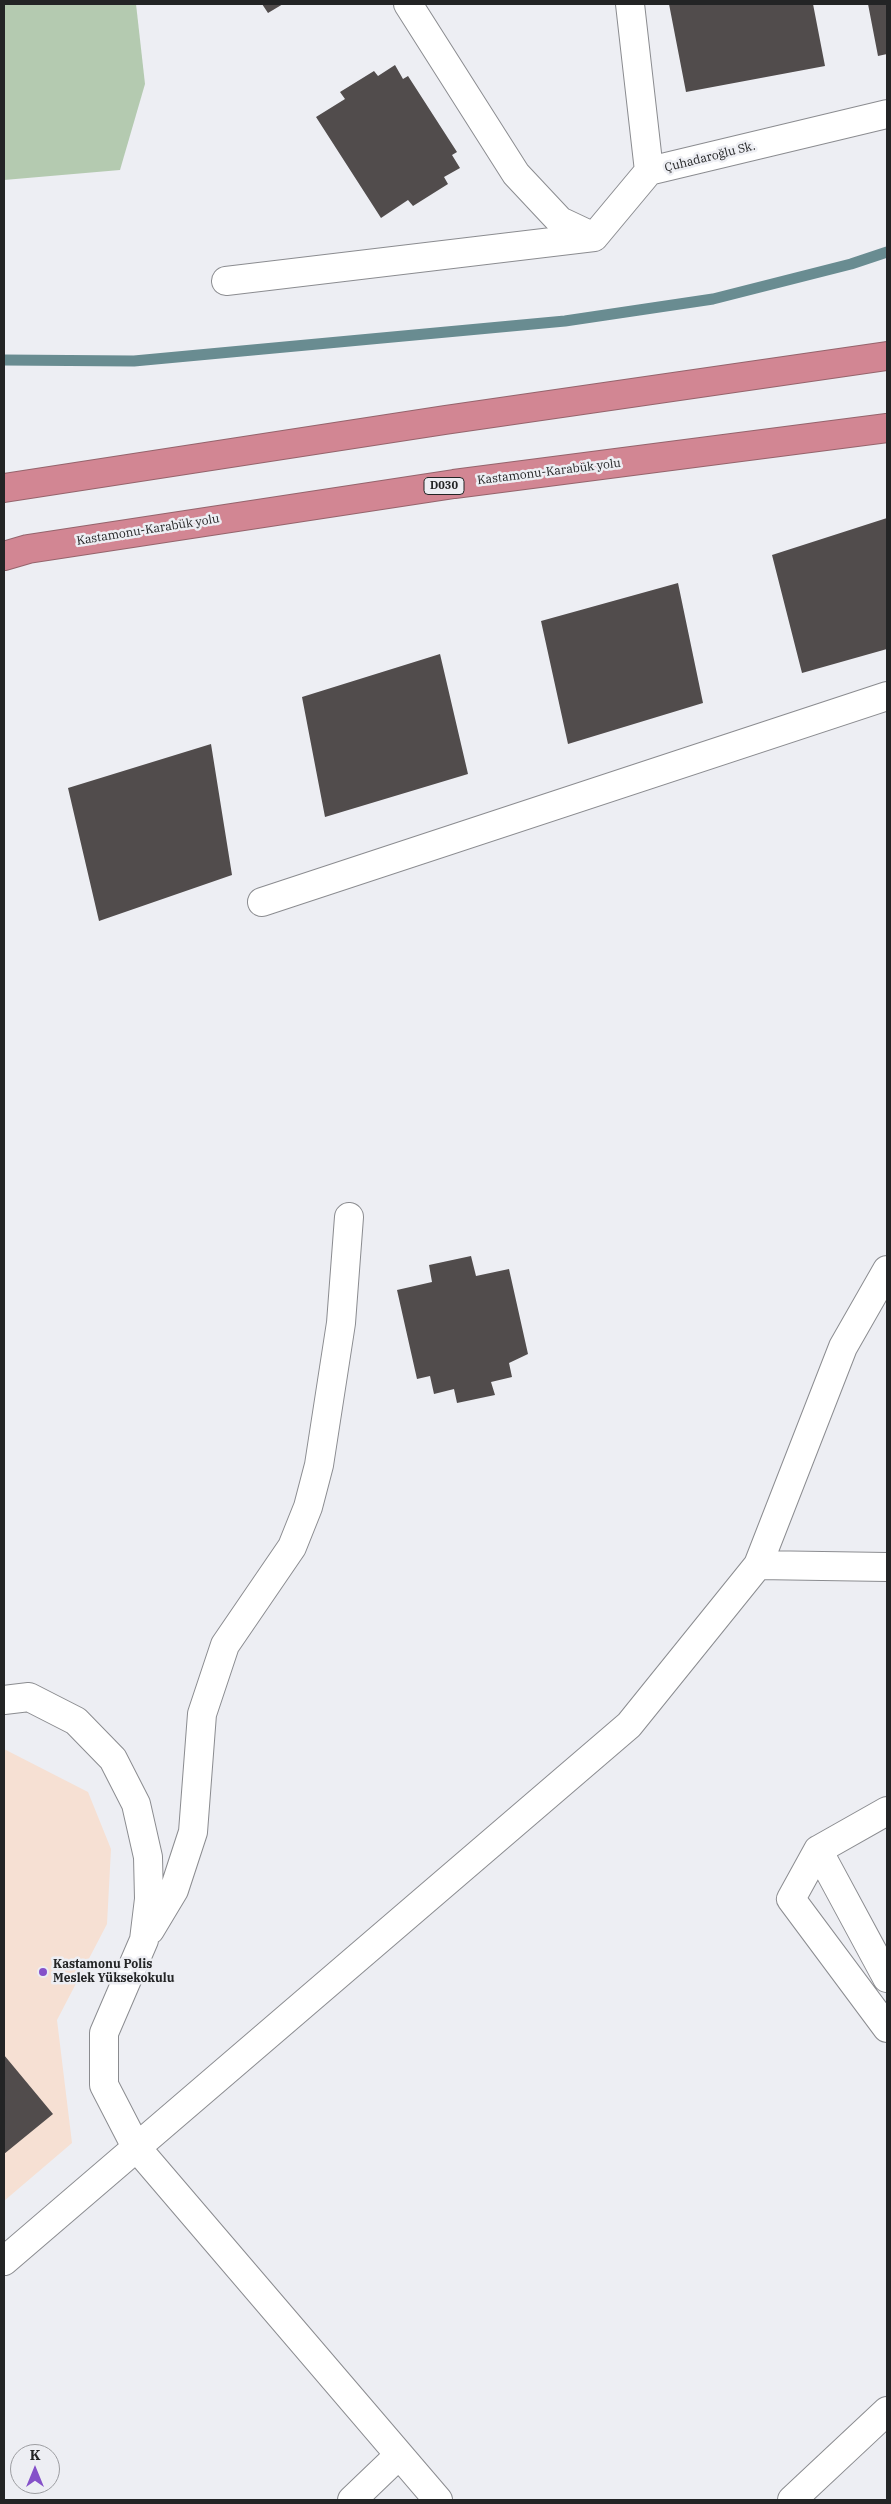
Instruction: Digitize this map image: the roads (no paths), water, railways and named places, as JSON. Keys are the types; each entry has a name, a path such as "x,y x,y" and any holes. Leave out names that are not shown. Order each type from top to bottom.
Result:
{"highway":[{"path":"4,488 445,420 887,356"},
{"name":"Kastamonu-Karabük yolu","path":"4,556 28,548 454,484 887,428"}],"street":[{"path":"408,4 516,174 560,221 594,237"},
{"path":"630,4 649,172"},
{"name":"Çuhadaroğlu Sk.","path":"594,237 649,172 887,114"},
{"path":"226,281 594,237"},
{"path":"262,902 887,696"},
{"path":"349,1217 341,1323 318,1465 308,1507 292,1547 225,1645 202,1714 193,1832 174,1890 144,1940 104,2034 104,2085 136,2147 438,2500"},
{"path":"4,2261 628,1725 758,1565 843,1347 887,1270"},
{"path":"758,1565 887,1567"},
{"path":"4,1700 29,1697 76,1721 113,1759 136,1804 148,1857 149,1899 144,1940"},
{"path":"887,1811 818,1850 792,1898 887,2028"},
{"path":"818,1850 887,1978"},
{"path":"792,2500 887,2411"},
{"path":"352,2500 399,2455"}],"waterway":[{"path":"4,360 134,361 565,321 713,299 851,264 887,252"}],"place":[{"name":"Kastamonu Polis Meslek Yüksekokulu","path":"43,1972"}]}
